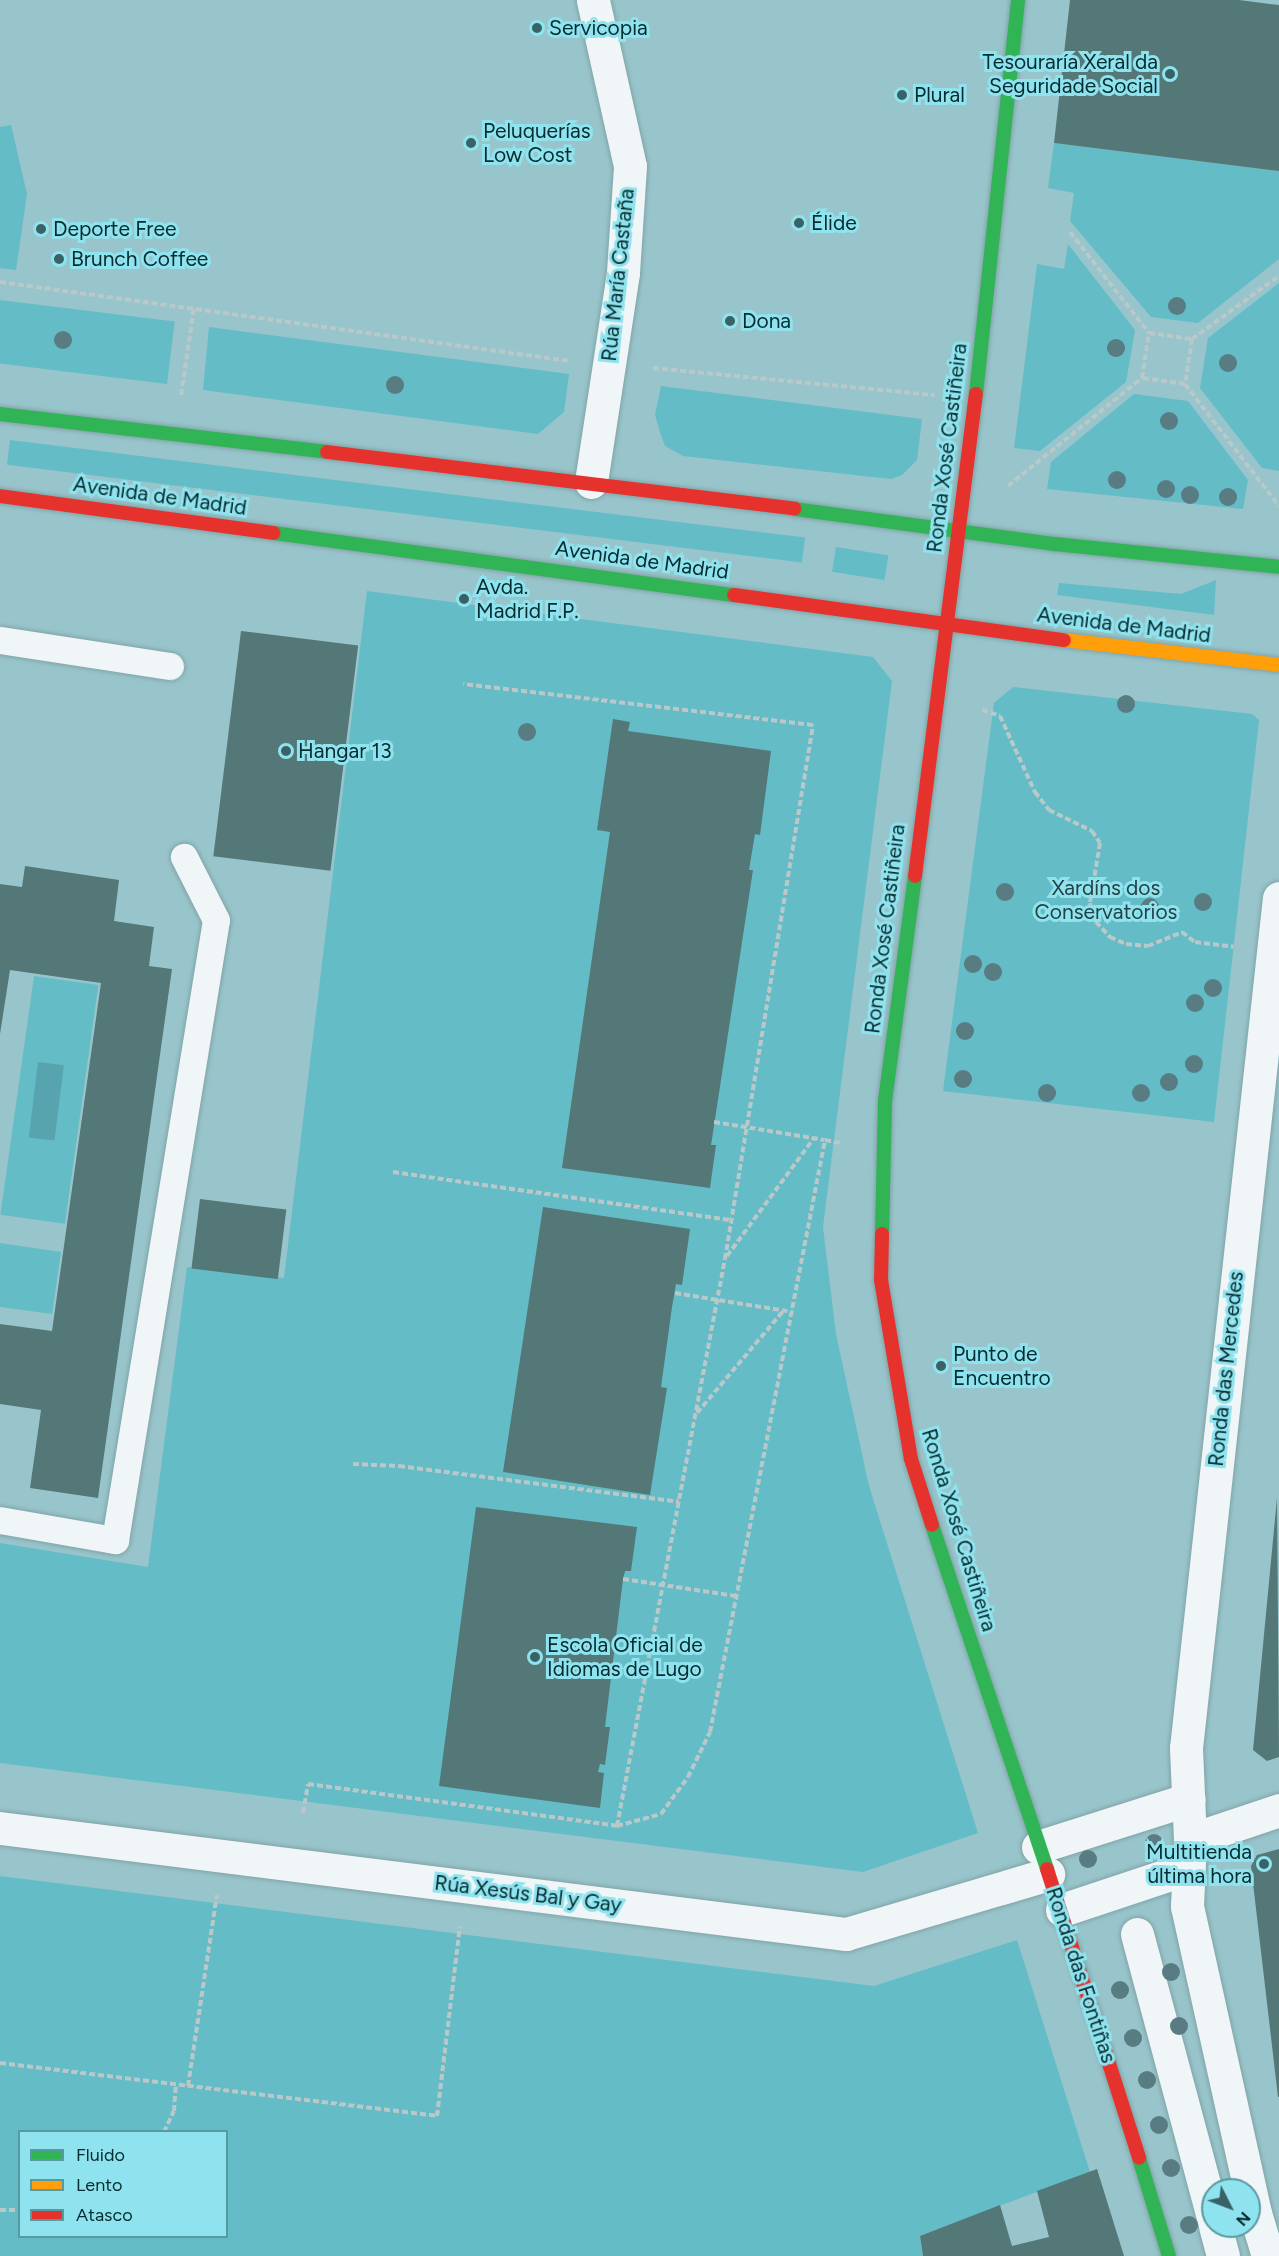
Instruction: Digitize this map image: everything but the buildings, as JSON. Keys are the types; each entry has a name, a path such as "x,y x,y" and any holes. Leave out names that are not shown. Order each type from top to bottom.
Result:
{"street":[{"name":"Rúa María Castaña","path":"591,482 623,272 630,166 593,0"},
{"name":"Ronda Xosé Castiñeira","path":"1018,0 960,530 885,1101 881,1280 911,1459 1043,1860"},
{"path":"0,414 591,482 1054,544 1279,567"},
{"name":"Avenida de Madrid","path":"0,496 946,624 1279,665"},
{"name":"Ronda das Mercedes","path":"1189,1854 1186,1748 1279,898"},
{"path":"1043,1860 1189,1799"},
{"path":"1062,1910 1189,1854 1279,1810"},
{"name":"Rúa Xesús Bal y Gay","path":"0,1828 846,1934 1043,1860"},
{"path":"1189,1854 1187,1906 1255,2214 1268,2256"},
{"name":"Ronda das Fontiñas","path":"1043,1860 1062,1910 1169,2256"},
{"path":"1137,1934 1202,2178"},
{"path":"1218,2238 1223,2256"}],"lane":[{"path":"0,640 170,666"},
{"path":"0,1520 115,1540 216,920 184,857"}],"path":[{"path":"1070,232 1149,333 1192,339 1279,276"},
{"path":"0,282 577,362"},
{"path":"181,395 194,309"},
{"path":"1008,486 1142,378 1149,333"},
{"path":"1185,384 1192,339"},
{"path":"653,368 939,396"},
{"path":"1142,378 1185,384 1279,506"},
{"path":"463,684 813,725 732,1220 617,1826"},
{"path":"982,711 1000,716 1035,792 1048,810 1092,831 1100,843 1089,903 1096,922 1110,937 1126,944 1148,946 1182,932 1195,942 1244,949"},
{"path":"714,1122 840,1143"},
{"path":"725,1259 814,1138"},
{"path":"303,1813 308,1784 617,1826 661,1814 688,1777 710,1732 825,1140"},
{"path":"393,1172 732,1220"},
{"path":"675,1293 792,1312"},
{"path":"695,1415 784,1310"},
{"path":"353,1464 399,1466 679,1502"},
{"path":"623,1579 736,1596"},
{"path":"188,2086 217,1895"},
{"path":"0,2063 437,2116 460,1924"},
{"path":"165,2130 174,2111 176,2085"},
{"path":"0,2210 18,2210"}],"green space":[{"path":"11,125 27,194 16,270 0,268 0,127"},
{"path":"1054,143 1279,171 1279,259 1198,323 1151,317 1070,221 1074,193 1048,188"},
{"path":"1068,244 1135,330 1126,382 1040,451 1014,448 1037,264 1064,269"},
{"path":"1279,283 1279,471 1262,468 1200,388 1208,338"},
{"path":"0,300 175,321 167,384 0,363"},
{"path":"209,327 569,374 564,412 538,434 203,390"},
{"path":"661,386 922,419 917,460 902,475 891,479 683,456 665,446 660,432 655,415"},
{"path":"1134,394 1188,401 1248,480 1243,509 1047,489 1051,462"},
{"path":"10,440 805,538 802,562 7,465"},
{"path":"836,547 888,555 884,580 832,572"},
{"path":"1216,580 1214,615 1057,595 1059,583 1181,594"},
{"path":"367,591 873,657 892,681 823,1227 836,1334 869,1486 978,1833 863,1872 0,1763 0,1543 148,1567 187,1267 284,1278"},
{"name":"Xardíns dos Conservatorios","path":"1013,687 1252,714 1259,720 1214,1122 943,1091 994,703"},
{"path":"34,976 98,985 65,1224 0,1215"},
{"path":"0,1243 61,1252 52,1314 0,1307"},
{"path":"0,1876 874,1986 1017,1940 1090,2172 920,2236 923,2256 0,2256"}],"shaded area":[{"path":"38,1062 64,1065 55,1141 29,1137"}],"traffic: fast":[{"path":"976,394 1018,0"},
{"path":"0,414 327,452"},
{"path":"795,509 1054,544 1279,567"},
{"path":"274,533 734,595"},
{"path":"882,1234 885,1101 915,876"},
{"path":"932,1525 1047,1869"},
{"path":"1139,2158 1169,2256"}],"traffic: slow":[{"path":"1064,640 1279,665"}],"traffic: jam":[{"path":"915,876 976,394"},
{"path":"327,452 795,509"},
{"path":"0,496 274,533"},
{"path":"734,595 1064,640"},
{"path":"882,1234 881,1280 911,1459 932,1525"},
{"path":"1047,1869 1139,2158"}],"place":[{"name":"Servicopia","path":"537,28"},
{"name":"Tesouraría Xeral da Seguridade Social","path":"1170,74"},
{"name":"Plural","path":"902,95"},
{"name":"Peluquerías Low Cost","path":"471,143"},
{"name":"Élide","path":"799,223"},
{"name":"Deporte Free","path":"41,229"},
{"name":"Brunch Coffee","path":"59,259"},
{"name":"Dona","path":"730,321"},
{"name":"Avda. Madrid F.P.","path":"464,599"},
{"name":"Hangar 13","path":"286,751"},
{"name":"Punto de Encuentro","path":"941,1366"},
{"name":"Escola Oficial de Idiomas de Lugo","path":"535,1657"},
{"name":"Multitienda última hora","path":"1264,1864"}]}
